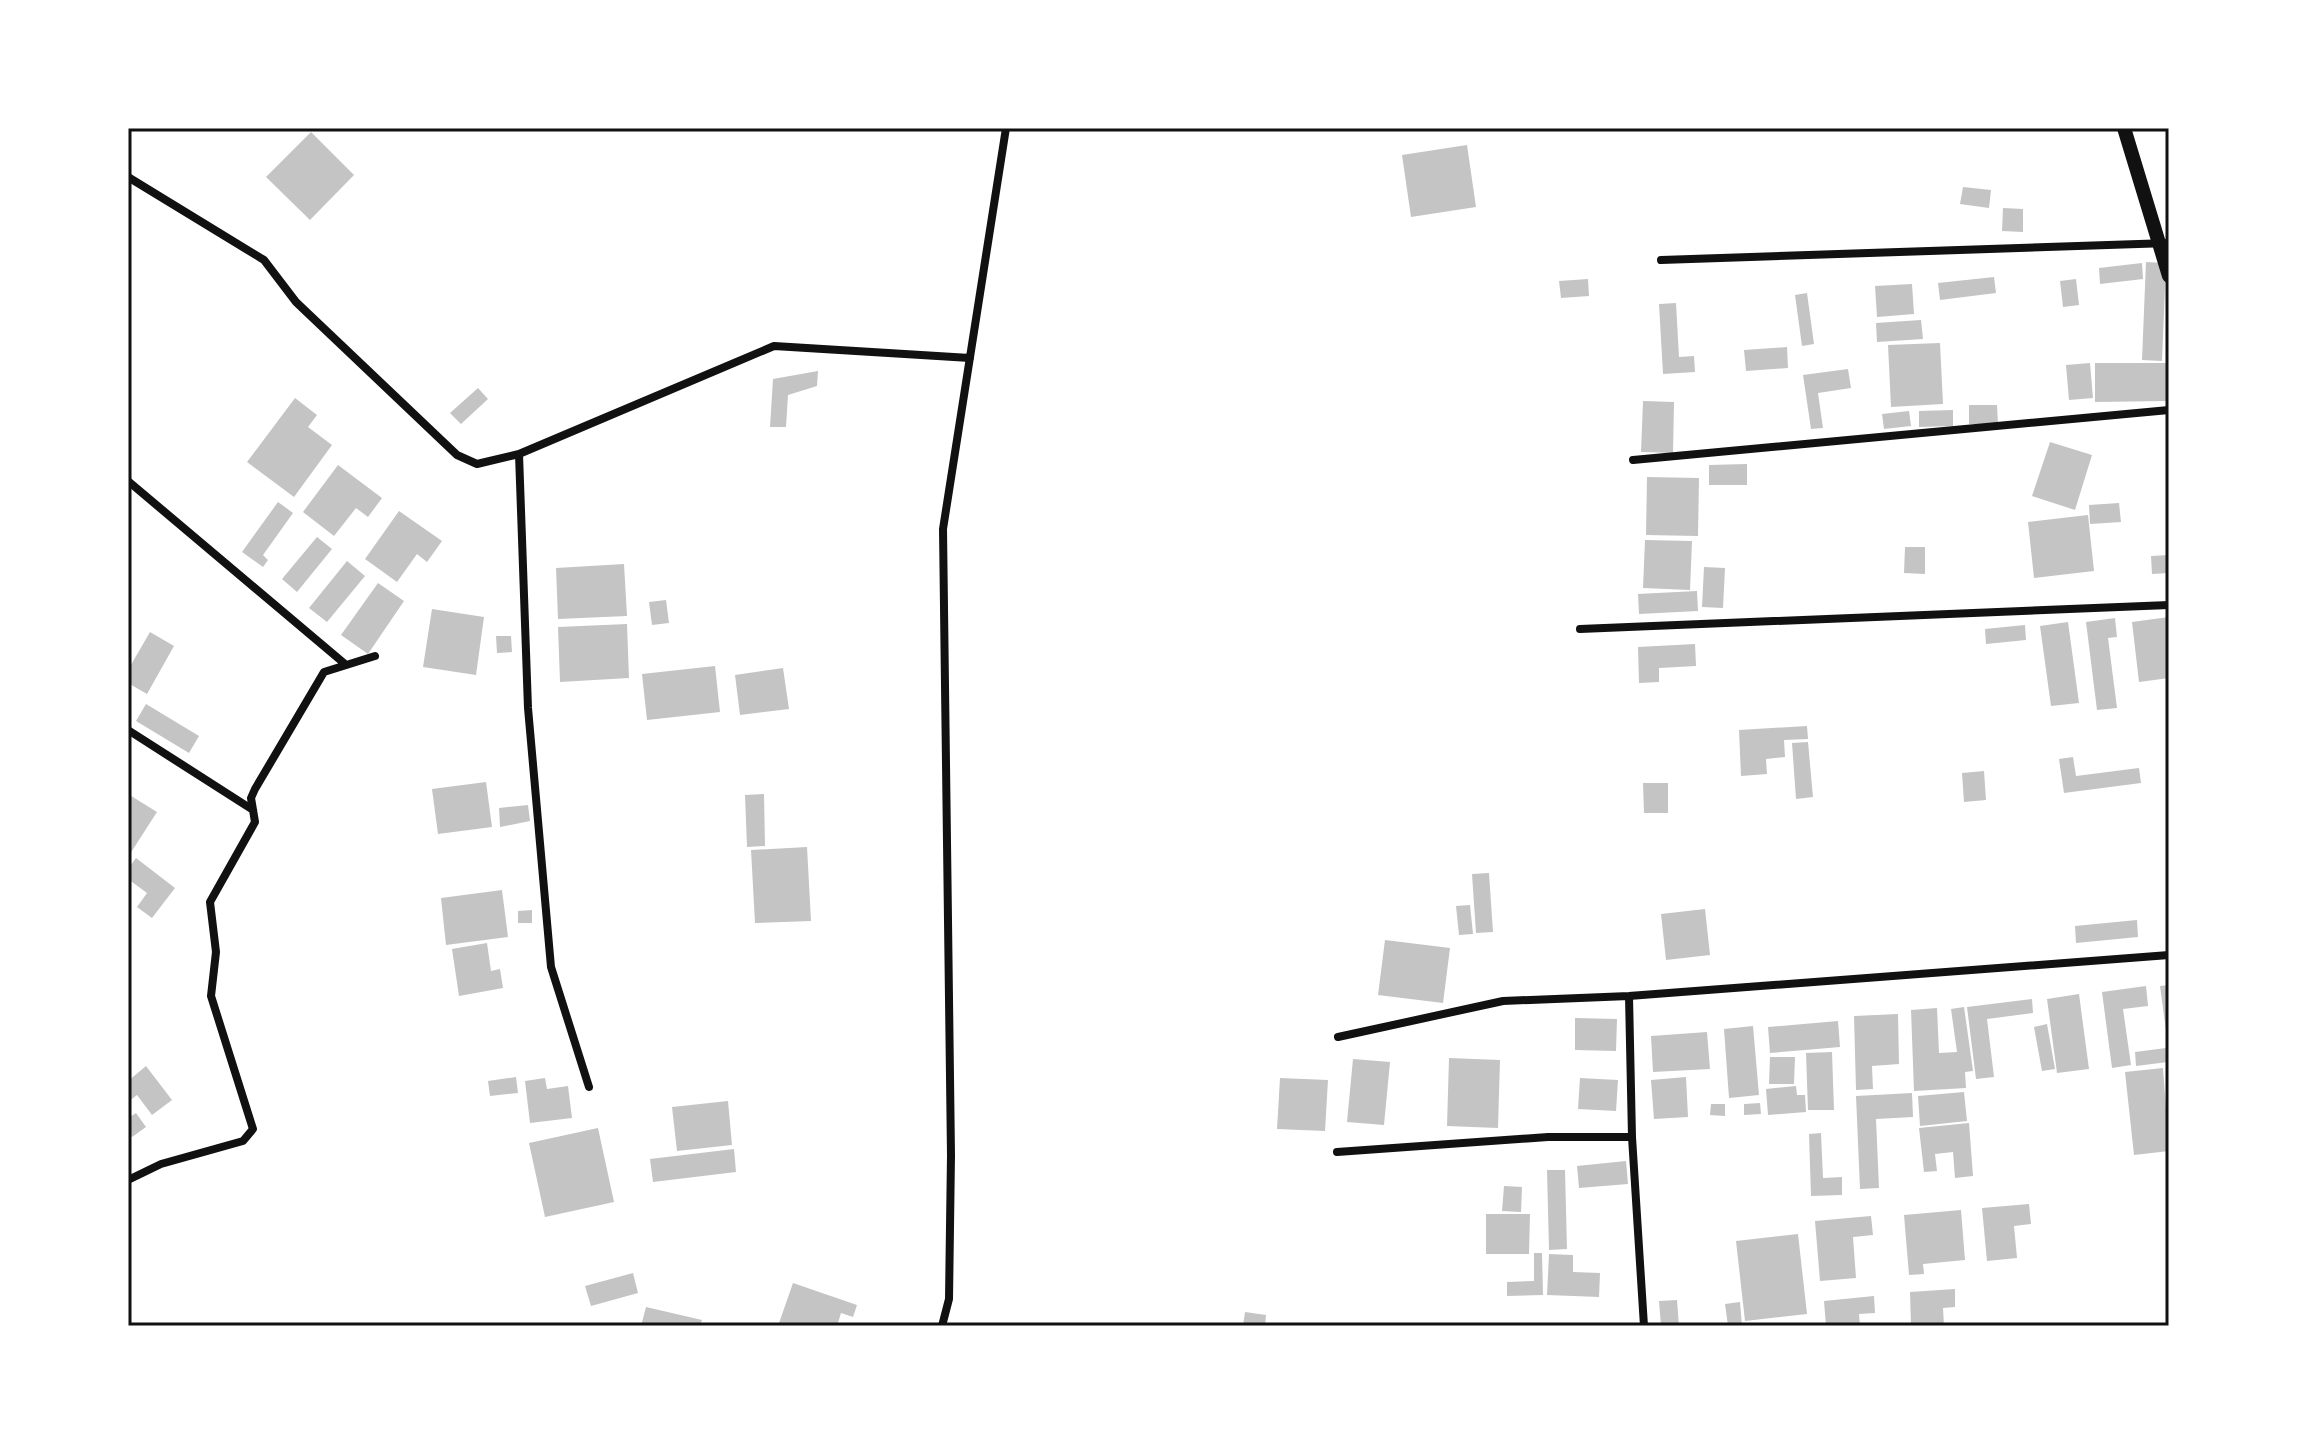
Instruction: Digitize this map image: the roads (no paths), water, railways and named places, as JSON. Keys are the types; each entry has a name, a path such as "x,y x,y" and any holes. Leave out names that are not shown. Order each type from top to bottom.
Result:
{"street":[{"path":"942,1326 949,1299 951,1155 943,529 1006,128"},
{"path":"2124,128 2165,243 2169,276"},
{"path":"128,177 264,260 296,302 457,455 477,464 519,454 774,346 970,358"},
{"path":"1661,260 2165,243"},
{"path":"1633,460 2169,410"},
{"path":"519,454 528,708 551,967 589,1087"},
{"path":"128,481 345,664"},
{"path":"1580,629 2169,605"},
{"path":"128,1180 161,1164 243,1141 253,1129 211,996 216,952 210,902 255,822 251,798 255,789 324,672 375,656"},
{"path":"128,730 253,810"},
{"path":"1338,1037 1503,1001 1629,996 2169,955"},
{"path":"1629,996 1632,1137 1644,1326"},
{"path":"1337,1152 1548,1137 1632,1137"}]}
